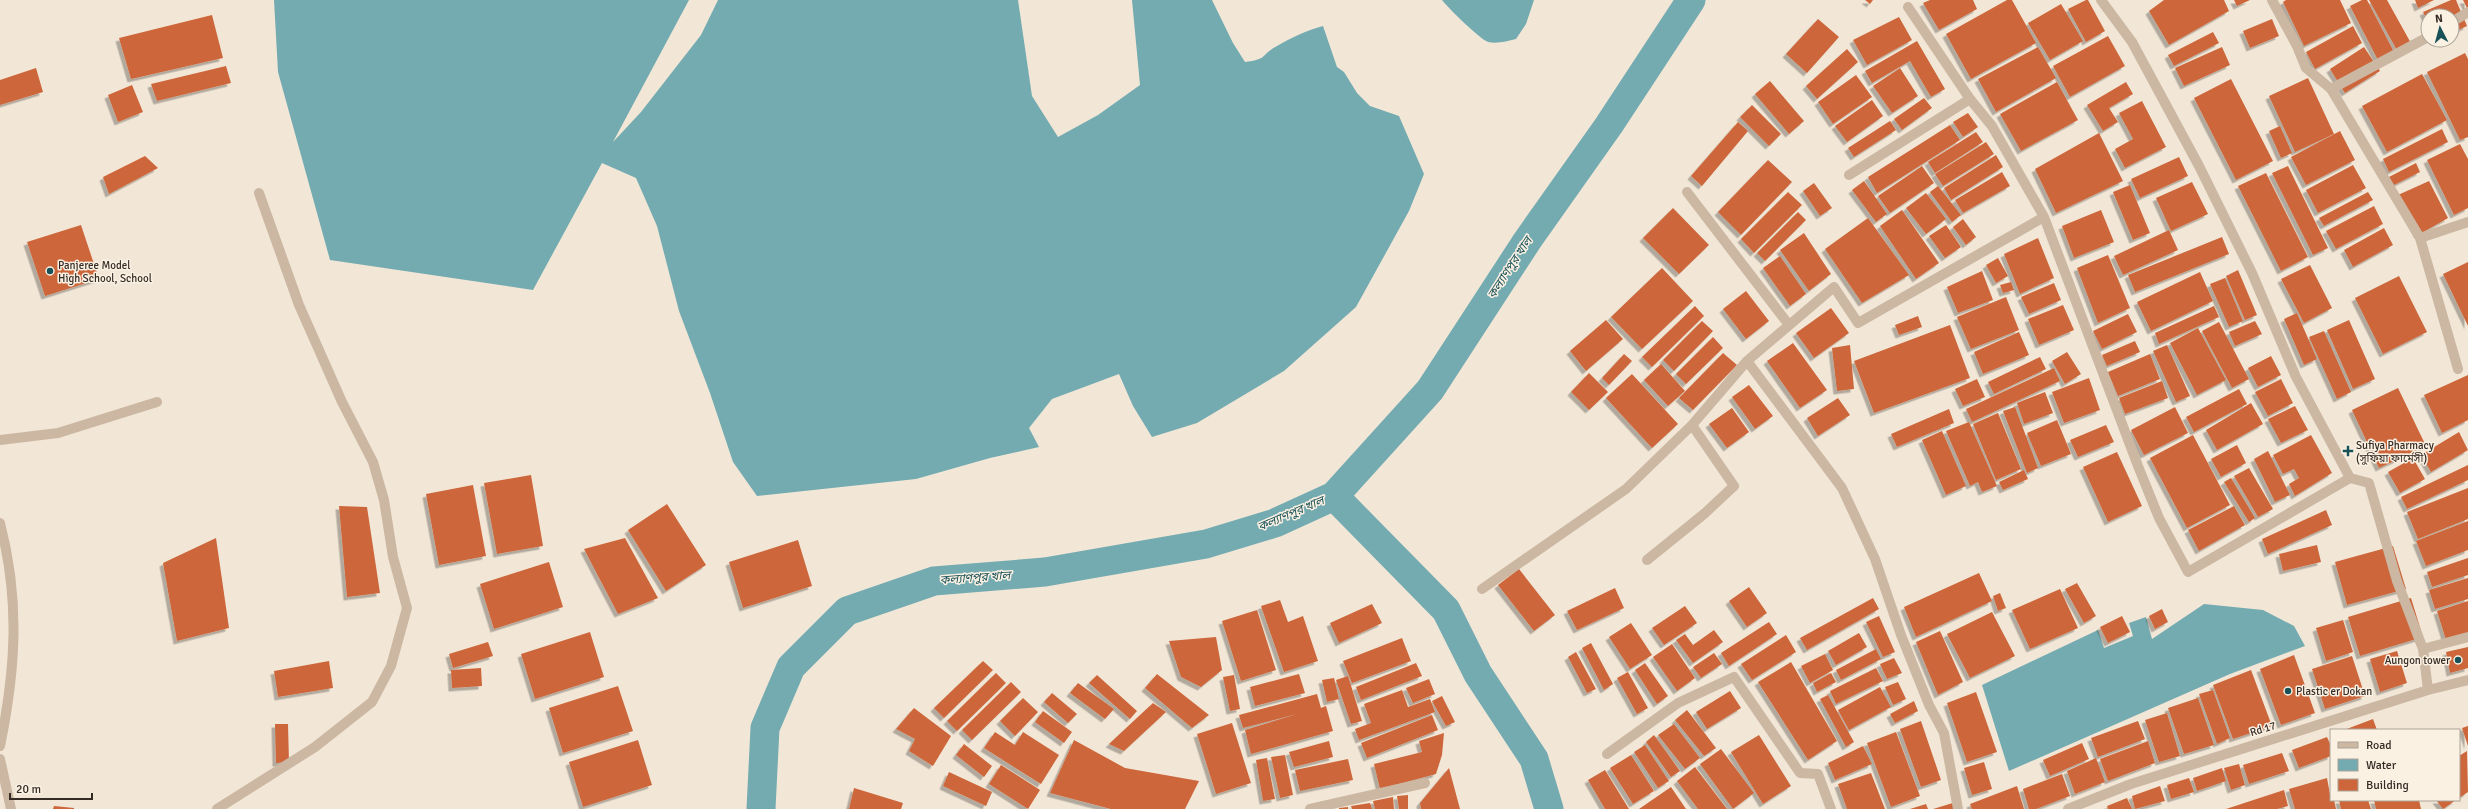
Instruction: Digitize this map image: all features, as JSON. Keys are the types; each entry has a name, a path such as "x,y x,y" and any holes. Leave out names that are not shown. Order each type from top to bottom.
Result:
{"street":[{"path":"2101,0 2132,42 2199,166 2252,273 2296,377 2350,478"},
{"path":"2272,0 2297,46 2306,68 2330,90 2420,238 2458,369"},
{"path":"1908,7 1970,98 1992,126 2044,217 2159,518 2188,572 2350,478 2369,483 2397,581 2423,649 2428,690"},
{"path":"2330,90 2420,41"},
{"path":"1849,175 1970,98"},
{"path":"1687,192 1789,325"},
{"path":"217,809 314,747 372,702 391,666 407,608 393,557 384,500 373,462 342,402 299,305 259,193"},
{"path":"1482,589 1626,489 1692,426 1747,361 1834,287 1858,323 2044,217"},
{"path":"2420,238 2468,222"},
{"path":"1747,361 1842,488 1875,559 1900,636 1929,705 1944,733 1958,809"},
{"path":"0,440 58,433 157,402"},
{"path":"1647,560 1704,514 1734,486 1692,426"},
{"path":"0,523 7,551 15,629 11,696 0,746"},
{"path":"2423,649 2468,637"},
{"path":"1607,754 1678,703 1734,677 1800,773 1818,774 1831,809"},
{"name":"Rd 17","path":"2068,809 2131,784 2428,690 2468,680"},
{"path":"0,759 11,809"},
{"path":"1310,809 1425,783"}],"water":[{"path":"274,0 689,0 613,142 641,112 701,35 718,0 1018,0 1032,96 1058,137 1098,115 1140,85 1132,0 1212,0 1233,43 1245,62 1258,60 1272,49 1288,40 1323,26 1337,67 1344,72 1357,93 1370,106 1399,116 1424,174 1409,211 1356,307 1284,371 1197,423 1152,437 1133,406 1119,374 1052,399 1029,428 1039,447 990,458 916,479 757,496 733,462 710,393 679,311 657,226 636,178 602,163 533,290 330,260 278,72"},
{"path":"1442,0 1534,0 1526,24 1516,39 1495,43 1484,40 1457,16"},
{"path":"2204,604 2263,610 2294,626 2305,646 2230,674 2009,771 1982,685 2098,630 2104,648 2133,636 2129,623 2146,617 2152,639"}],"building":[{"path":"1865,0 1873,0 1870,4"},
{"path":"1930,0 1973,0 1977,9 1939,30 1923,3"},
{"path":"2007,0 2012,0 2036,43 1971,79 1946,34"},
{"path":"2088,0 2105,31 2086,42 2068,9"},
{"path":"2164,0 2224,0 2229,11 2169,45 2149,11"},
{"path":"2234,0 2250,0 2237,6"},
{"path":"2286,0 2340,0 2351,23 2304,46 2283,2"},
{"path":"2362,0 2367,0 2395,54 2379,62 2350,6"},
{"path":"2369,0 2387,0 2412,45 2398,52"},
{"path":"2415,0 2434,0 2418,8"},
{"path":"2451,0 2456,0 2459,8 2432,8"},
{"path":"2463,0 2468,0 2468,10"},
{"path":"2061,4 2083,41 2050,60 2028,23"},
{"path":"2460,9 2467,26 2460,29"},
{"path":"212,15 223,58 131,79 119,38"},
{"path":"1899,17 1912,40 1867,65 1853,40"},
{"path":"1818,19 1839,37 1807,73 1786,54"},
{"path":"2272,19 2279,36 2250,48 2243,31"},
{"path":"2353,26 2362,43 2315,69 2306,52"},
{"path":"2213,32 2219,43 2174,66 2168,55"},
{"path":"2108,36 2125,66 2070,97 2053,66"},
{"path":"1917,41 1945,89 1931,97 1910,61 1872,83 1865,71"},
{"path":"2038,47 2056,78 1996,112 1978,79"},
{"path":"2222,47 2230,65 2184,86 2175,68"},
{"path":"2364,47 2380,71 2345,93 2330,69"},
{"path":"1847,49 1858,62 1817,99 1806,86"},
{"path":"2465,53 2468,59 2468,137 2460,140 2427,72"},
{"path":"226,66 231,83 157,101 151,84"},
{"path":"36,68 43,92 0,105 0,80"},
{"path":"1900,68 1918,96 1892,113 1873,86"},
{"path":"2422,74 2447,120 2387,152 2362,106"},
{"path":"1856,75 1872,97 1833,124 1818,102"},
{"path":"2308,78 2334,134 2295,152 2269,96"},
{"path":"2231,79 2273,161 2236,180 2194,98"},
{"path":"1770,81 1804,121 1789,134 1755,94"},
{"path":"2057,82 2078,120 2021,151 2000,114"},
{"path":"2126,82 2133,94 2109,108 2118,122 2103,131 2087,105"},
{"path":"132,85 143,112 118,122 108,95"},
{"path":"1924,98 1932,108 1902,130 1894,119"},
{"path":"1872,100 1883,116 1847,142 1835,126"},
{"path":"2142,101 2166,147 2125,168 2115,149 2133,139 2119,113"},
{"path":"1752,105 1781,134 1769,146 1740,117"},
{"path":"1968,113 1978,127 1963,137 1953,122"},
{"path":"1890,121 1896,130 1854,157 1848,148"},
{"path":"1738,122 1748,131 1702,186 1691,176"},
{"path":"1950,125 1960,140 1877,193 1868,177"},
{"path":"2280,126 2292,153 2281,158 2269,131"},
{"path":"2442,129 2448,142 2389,172 2383,159"},
{"path":"2340,131 2355,160 2306,185 2291,157"},
{"path":"1976,132 1983,142 1935,173 1928,162"},
{"path":"2099,133 2123,181 2056,213 2035,169"},
{"path":"1986,142 1994,154 1943,186 1935,174"},
{"path":"2460,144 2468,159 2468,208 2454,215 2427,160"},
{"path":"1996,155 2003,167 1951,200 1944,188"},
{"path":"145,156 158,168 109,194 103,177"},
{"path":"2179,157 2188,176 2140,198 2131,179"},
{"path":"1768,160 1792,182 1741,235 1718,212"},
{"path":"2416,163 2420,172 2394,185 2389,177"},
{"path":"2353,165 2366,188 2318,213 2306,190"},
{"path":"1922,166 1934,183 1890,213 1878,196"},
{"path":"2288,166 2328,248 2313,255 2272,173"},
{"path":"2002,172 2010,186 1963,213 1955,200"},
{"path":"2266,173 2308,257 2281,271 2238,186"},
{"path":"1864,181 1887,214 1876,222 1852,190"},
{"path":"2429,181 2448,218 2418,235 2398,195"},
{"path":"2192,182 2208,214 2171,231 2156,198"},
{"path":"1814,183 1832,208 1820,216 1803,191"},
{"path":"2130,185 2150,233 2133,240 2113,192"},
{"path":"1938,186 1961,215 1952,222 1930,192"},
{"path":"1788,192 1802,205 1754,253 1741,239"},
{"path":"2368,192 2373,200 2324,226 2319,218"},
{"path":"1926,193 1946,219 1926,234 1906,208"},
{"path":"2374,206 2383,224 2336,249 2326,231"},
{"path":"1673,208 1709,245 1679,274 1643,238"},
{"path":"1902,210 1939,263 1916,279 1880,226"},
{"path":"2101,210 2114,242 2074,258 2062,226"},
{"path":"1798,212 1806,220 1765,261 1757,253"},
{"path":"1868,218 1909,275 1862,303 1825,249"},
{"path":"1963,219 1976,237 1966,245 1953,227"},
{"path":"81,225 99,279 45,296 27,242"},
{"path":"1946,225 1961,247 1945,258 1929,236"},
{"path":"2384,228 2393,245 2353,267 2344,250"},
{"path":"2169,230 2178,250 2123,275 2114,256"},
{"path":"1804,233 1831,274 1809,291 1780,250"},
{"path":"2222,237 2229,254 2135,292 2128,275"},
{"path":"2038,238 2054,278 2020,294 2004,254"},
{"path":"2108,255 2130,308 2098,323 2077,268"},
{"path":"1780,256 1806,294 1790,306 1763,268"},
{"path":"1998,258 2008,276 1996,283 1986,265"},
{"path":"2468,262 2468,326 2443,274"},
{"path":"2310,265 2332,308 2304,323 2281,279"},
{"path":"1662,268 1693,301 1642,349 1611,317"},
{"path":"2238,270 2257,315 2245,320 2226,276"},
{"path":"1982,271 1993,300 1958,313 1947,287"},
{"path":"2200,272 2213,301 2151,331 2137,302"},
{"path":"2399,276 2427,332 2383,354 2355,298"},
{"path":"2225,278 2243,321 2229,327 2210,284"},
{"path":"2011,282 2014,290 2003,293 2000,285"},
{"path":"2054,283 2061,300 2029,314 2021,297"},
{"path":"1746,291 1769,321 1746,339 1723,309"},
{"path":"2006,297 2019,330 1971,349 1957,317"},
{"path":"2063,305 2074,330 2039,345 2028,319"},
{"path":"1695,306 1704,316 1652,367 1642,357"},
{"path":"2214,306 2219,317 2159,344 2155,333"},
{"path":"1831,308 1849,333 1814,358 1796,333"},
{"path":"2297,313 2317,359 2304,365 2284,319"},
{"path":"2128,314 2137,332 2102,349 2093,331"},
{"path":"1918,316 1922,327 1899,335 1895,325"},
{"path":"1606,320 1623,339 1586,371 1570,351"},
{"path":"2349,320 2375,379 2353,389 2327,330"},
{"path":"1702,321 1713,331 1674,371 1663,360"},
{"path":"2255,321 2262,334 2235,346 2229,332"},
{"path":"2219,322 2249,379 2232,388 2202,331"},
{"path":"1950,325 1970,378 1874,413 1854,361"},
{"path":"2198,328 2226,380 2197,395 2170,343"},
{"path":"2324,331 2351,392 2337,399 2309,337"},
{"path":"2019,332 2029,355 1983,374 1974,352"},
{"path":"1713,337 1723,348 1686,384 1676,374"},
{"path":"2135,341 2140,352 2107,366 2102,355"},
{"path":"1793,343 1827,390 1800,408 1767,361"},
{"path":"1850,345 1854,389 1837,391 1832,348"},
{"path":"2167,345 2190,396 2176,402 2153,351"},
{"path":"2067,352 2081,374 2065,384 2052,361"},
{"path":"1723,353 1737,365 1693,410 1679,398"},
{"path":"1624,354 1632,361 1609,385 1602,378"},
{"path":"2150,354 2160,379 2118,396 2108,372"},
{"path":"2271,356 2281,375 2258,387 2248,368"},
{"path":"2040,357 2046,369 1994,394 1988,382"},
{"path":"1661,364 1685,391 1668,406 1644,380"},
{"path":"2054,368 2060,381 1972,422 1966,409"},
{"path":"1589,373 1608,392 1589,410 1571,392"},
{"path":"1632,374 1678,424 1652,448 1606,398"},
{"path":"2468,375 2468,420 2442,433 2424,395"},
{"path":"2089,378 2100,410 2064,423 2052,392"},
{"path":"1977,379 1985,397 1963,406 1955,389"},
{"path":"2281,379 2293,403 2268,416 2255,392"},
{"path":"2162,381 2168,398 2125,414 2119,398"},
{"path":"1749,385 1773,416 1755,429 1732,397"},
{"path":"2398,388 2426,446 2379,468 2352,410"},
{"path":"2239,389 2247,404 2194,432 2186,417"},
{"path":"2045,392 2053,413 2024,424 2017,403"},
{"path":"1838,398 1850,415 1818,436 1807,418"},
{"path":"2251,403 2263,424 2217,450 2206,430"},
{"path":"2295,406 2308,430 2281,443 2268,419"},
{"path":"2015,407 2038,468 2027,473 2003,411"},
{"path":"2175,407 2188,433 2144,455 2131,430"},
{"path":"1732,408 1749,432 1727,448 1709,424"},
{"path":"1949,409 1954,423 1897,447 1891,434"},
{"path":"1998,413 2021,469 1996,480 1973,424"},
{"path":"2057,420 2071,454 2041,466 2027,433"},
{"path":"1969,422 1997,486 1982,492 1978,482 1970,486 1946,431"},
{"path":"2106,425 2114,442 2078,457 2070,440"},
{"path":"1942,431 1966,486 1946,495 1922,440"},
{"path":"2459,432 2468,450 2431,472 2421,455"},
{"path":"2193,435 2230,505 2187,528 2150,458"},
{"path":"2311,435 2332,473 2295,496 2289,484 2299,478 2294,469 2283,474 2273,455"},
{"path":"2237,445 2246,463 2221,477 2211,459"},
{"path":"2268,451 2290,495 2275,502 2254,459"},
{"path":"2117,452 2142,506 2108,522 2083,467"},
{"path":"2413,458 2425,479 2400,493 2388,472"},
{"path":"2468,465 2468,480 2407,509 2401,497"},
{"path":"2249,468 2273,509 2258,517 2234,476"},
{"path":"2024,470 2028,479 2003,490 1999,482"},
{"path":"531,475 543,546 497,554 484,483"},
{"path":"2231,478 2255,518 2249,522 2224,482"},
{"path":"473,485 486,556 439,565 426,494"},
{"path":"2468,488 2468,519 2418,539 2407,512"},
{"path":"667,504 706,565 666,591 628,530"},
{"path":"339,506 367,507 380,593 347,597"},
{"path":"2234,506 2245,525 2199,551 2188,530"},
{"path":"2326,510 2332,525 2268,554 2262,539"},
{"path":"2468,521 2468,550 2426,566 2416,541"},
{"path":"216,538 229,628 177,641 163,563"},
{"path":"625,538 658,598 618,614 584,549"},
{"path":"798,540 812,586 743,608 729,562"},
{"path":"2317,545 2321,562 2283,571 2279,554"},
{"path":"2393,546 2406,589 2347,605 2335,562"},
{"path":"2468,558 2468,575 2432,587 2427,572"},
{"path":"549,562 563,607 494,629 480,584"},
{"path":"1519,569 1555,615 1534,631 1498,585"},
{"path":"1979,573 1992,601 1916,637 1904,607"},
{"path":"2468,578 2468,599 2435,609 2429,590"},
{"path":"2077,583 2096,616 2084,623 2065,589"},
{"path":"1749,587 1767,613 1747,627 1729,601"},
{"path":"1615,588 1624,608 1577,630 1567,611"},
{"path":"2060,589 2078,628 2030,649 2012,610"},
{"path":"2000,593 2006,608 1998,611 1993,596"},
{"path":"1873,598 1879,609 1807,650 1800,638"},
{"path":"2411,598 2423,637 2360,656 2348,617"},
{"path":"1280,600 1288,622 1303,616 1318,661 1284,672 1261,606"},
{"path":"2468,601 2468,633 2446,640 2437,611"},
{"path":"1372,604 1382,623 1339,643 1330,623"},
{"path":"1685,606 1697,623 1664,645 1652,628"},
{"path":"2162,609 2168,622 2155,629 2149,616"},
{"path":"1257,610 1276,670 1241,681 1222,621"},
{"path":"1992,612 2015,656 1970,678 1947,634"},
{"path":"1879,616 1895,652 1883,657 1866,622"},
{"path":"2122,616 2130,632 2108,643 2100,627"},
{"path":"2343,620 2353,652 2326,661 2316,628"},
{"path":"1769,622 1777,634 1729,666 1721,653"},
{"path":"1631,623 1652,655 1630,669 1609,637"},
{"path":"1714,630 1723,642 1693,663 1676,640 1685,634 1693,645"},
{"path":"1940,631 1963,682 1938,695 1916,642"},
{"path":"590,632 604,677 535,699 521,654"},
{"path":"1859,633 1867,647 1836,665 1828,651"},
{"path":"1786,635 1796,652 1752,680 1741,664"},
{"path":"1216,637 1222,670 1201,687 1181,677 1169,641"},
{"path":"1402,638 1411,661 1352,683 1343,661"},
{"path":"488,642 493,656 453,668 449,654"},
{"path":"1591,643 1613,684 1604,690 1582,648"},
{"path":"1672,644 1695,678 1677,691 1653,657"},
{"name":"Aungon tower","path":"2468,647 2468,668 2450,673 2446,652"},
{"path":"1876,649 1881,659 1841,680 1836,670"},
{"path":"2397,651 2407,683 2380,692 2370,659"},
{"path":"1576,652 1596,689 1587,693 1568,657"},
{"path":"1714,653 1722,664 1701,678 1693,667"},
{"path":"1825,654 1833,670 1810,683 1801,666"},
{"name":"Plastic er Dokan","path":"2294,655 2315,713 2281,725 2260,669"},
{"path":"2352,656 2365,696 2325,709 2312,669"},
{"path":"1894,658 1902,673 1887,679 1880,664"},
{"path":"329,661 333,688 278,697 274,671"},
{"path":"983,661 993,670 944,718 934,708"},
{"path":"1791,662 1837,741 1808,760 1758,682"},
{"path":"1416,663 1422,676 1361,700 1356,687"},
{"path":"1645,663 1668,696 1657,704 1635,670"},
{"path":"481,668 482,686 452,688 451,670"},
{"path":"1876,668 1883,681 1836,704 1830,691"},
{"path":"2251,670 2272,726 2233,739 2213,685"},
{"path":"1628,672 1648,708 1637,714 1617,678"},
{"path":"996,673 1006,683 957,731 947,721"},
{"path":"1831,673 1836,682 1817,692 1813,683"},
{"path":"1157,674 1209,715 1192,728 1145,688"},
{"path":"1299,674 1305,693 1255,706 1250,687"},
{"path":"1097,675 1137,711 1130,719 1089,683"},
{"path":"1234,675 1240,709 1230,711 1223,677"},
{"path":"1348,676 1362,721 1351,724 1336,680"},
{"path":"1334,678 1339,699 1327,702 1322,680"},
{"path":"1429,679 1435,694 1413,703 1406,688"},
{"path":"1011,682 1021,692 972,740 962,730"},
{"path":"1898,682 1906,699 1893,705 1885,687"},
{"path":"1078,683 1114,709 1105,719 1070,693"},
{"path":"618,686 633,731 563,753 549,708"},
{"path":"1880,687 1891,707 1849,730 1838,710"},
{"path":"1402,690 1408,707 1430,699 1435,712 1359,740 1355,729 1371,723 1364,704"},
{"path":"2213,690 2230,738 2217,744 2199,694"},
{"path":"1730,691 1741,708 1707,729 1696,712"},
{"path":"1976,692 1997,752 1967,762 1947,703"},
{"path":"1052,693 1077,714 1068,723 1044,702"},
{"path":"1317,694 1321,708 1326,706 1333,731 1251,754 1245,730 1297,714 1243,728 1239,715"},
{"path":"1828,695 1854,742 1846,747 1820,699"},
{"path":"1442,696 1455,722 1446,726 1432,701"},
{"path":"1023,698 1038,712 1015,736 1000,721"},
{"path":"2198,698 2214,745 2184,754 2168,708"},
{"path":"1914,701 1918,711 1895,723 1890,714"},
{"path":"1153,703 1166,712 1124,751 1109,744"},
{"path":"914,708 951,736 933,766 909,751 915,739 896,729"},
{"path":"1687,710 1716,748 1704,756 1675,720"},
{"path":"1043,711 1072,732 1064,743 1035,722"},
{"path":"2167,713 2180,756 2159,762 2145,720"},
{"path":"1432,715 1438,730 1367,758 1361,743"},
{"path":"2373,719 2377,729 2347,729"},
{"path":"1921,721 1941,780 1921,787 1900,729"},
{"path":"2138,721 2145,739 2098,757 2091,738"},
{"path":"1232,723 1251,783 1216,794 1197,734"},
{"path":"275,724 288,724 289,762 276,763"},
{"path":"1674,724 1700,758 1685,769 1658,735"},
{"path":"2468,726 2468,746 2462,728"},
{"path":"995,732 1015,745 1023,732 1059,755 1041,784 984,748"},
{"path":"1896,732 1920,796 1891,807 1867,743"},
{"path":"1444,733 1442,755 1436,774 1380,789 1374,764 1422,752 1419,741"},
{"path":"1654,735 1680,771 1671,777 1646,742"},
{"path":"1759,735 1791,786 1763,804 1731,752"},
{"path":"2327,737 2330,744 2330,756 2299,768 2292,750"},
{"path":"638,740 652,785 583,807 569,762"},
{"path":"1074,740 1125,768 1199,781 1185,809 1111,809 1050,793"},
{"path":"1329,741 1333,757 1294,767 1289,752"},
{"path":"2148,741 2155,763 2108,781 2100,759"},
{"path":"2082,743 2089,759 2050,776 2043,760"},
{"path":"964,744 992,766 984,777 956,755"},
{"path":"1645,745 1669,781 1658,788 1634,752"},
{"path":"1863,746 1872,764 1835,780 1828,763"},
{"path":"1721,749 1754,793 1733,809 1700,764"},
{"path":"2467,751 2468,792 2460,797 2460,755"},
{"path":"2282,753 2289,771 2249,784 2243,765"},
{"path":"1285,755 1293,795 1280,798 1271,757"},
{"path":"1631,755 1654,791 1633,804 1610,768"},
{"path":"1267,758 1275,799 1263,801 1256,760"},
{"path":"2096,758 2105,782 2075,794 2067,771"},
{"path":"1348,759 1353,780 1300,791 1295,770"},
{"path":"1984,762 1992,789 1972,795 1964,768"},
{"path":"2239,764 2245,785 2231,790 2224,768"},
{"path":"1001,765 1040,790 1028,809 989,784"},
{"path":"1695,767 1727,809 1698,809 1677,781"},
{"path":"1449,768 1460,809 1421,809 1420,803"},
{"path":"2222,768 2226,781 2197,791 2193,778"},
{"path":"1605,770 1629,809 1605,809 1588,780"},
{"path":"949,772 992,792 986,806 943,786"},
{"path":"1871,773 1885,809 1847,809 1838,784"},
{"path":"2062,774 2070,796 2036,809 2029,809 2023,789"},
{"path":"2189,778 2194,792 2171,799 2167,785"},
{"path":"2327,778 2330,801 2334,801 2336,809 2295,809 2289,789"},
{"path":"2017,786 2024,809 1972,809 1970,804"},
{"path":"2160,786 2165,801 2135,809 2132,796"},
{"path":"1671,787 1686,809 1639,809"},
{"path":"854,788 903,803 901,809 849,809"},
{"path":"2284,790 2288,806 2277,809 2226,809"},
{"path":"1408,795 1408,809 1399,809 1397,796"},
{"path":"1393,797 1394,809 1375,809 1373,801"},
{"path":"2127,798 2132,809 2108,809 2107,806"},
{"path":"2339,801 2368,801 2371,809 2341,809"},
{"path":"2374,801 2419,801 2421,809 2376,809"},
{"path":"2437,801 2455,801 2443,809"},
{"path":"1956,802 1958,809 1933,809"},
{"path":"1370,803 1372,809 1352,809 1351,806"},
{"path":"1926,804 1928,809 1910,809"},
{"path":"54,806 74,808 74,809 53,809"},
{"path":"1348,807 1348,809 1339,809 1339,808"}],"waterway":[{"name":"কল্যাণপুর খাল","path":"761,809 765,728 791,667 847,611 934,581 1045,572 1206,544 1275,523 1334,496 1430,390 1527,241 1609,125 1691,0"},
{"path":"1334,496 1446,610 1478,674 1534,759 1549,809"}],"place":[{"name":"Panjeree Model High School, School","path":"50,271"},
{"name":"Sufiya Pharmacy (সুফিয়া ফার্মেসী)","path":"2348,451"},
{"name":"Aungon tower","path":"2458,660"},
{"name":"Plastic er Dokan","path":"2288,691"}]}
